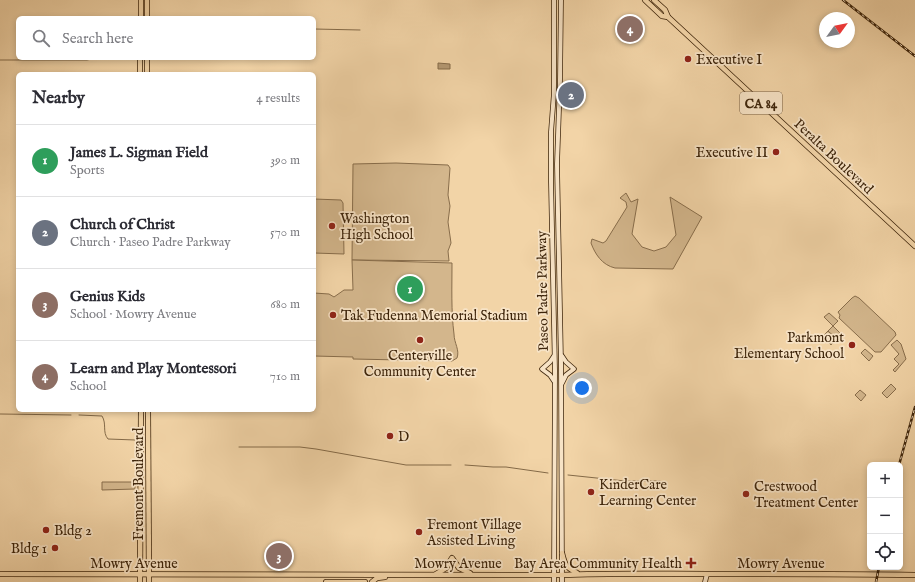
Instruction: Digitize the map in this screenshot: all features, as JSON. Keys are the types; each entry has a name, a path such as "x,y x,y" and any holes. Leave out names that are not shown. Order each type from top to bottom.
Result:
{"main road":[{"path":"141,0 141,16"},
{"path":"147,0 147,16"},
{"name":"Paseo Padre Parkway","path":"554,0 554,93 551,132 555,354 554,582"},
{"name":"Paseo Padre Parkway","path":"561,0 560,102 557,164 561,354 562,582"},
{"name":"Peralta Boulevard","path":"645,0 662,16 668,17"},
{"name":"Peralta Boulevard","path":"654,0 665,10 668,17 915,246"},
{"path":"140,60 140,72"},
{"path":"147,60 147,72"},
{"path":"555,354 550,362 542,369 550,375 555,383"},
{"path":"561,354 566,362 574,369 566,375 561,383"},
{"name":"Fremont Boulevard","path":"140,582 141,412"},
{"name":"Fremont Boulevard","path":"148,412 150,582"},
{"path":"562,553 564,564 567,568 578,574"},
{"path":"436,574 446,568 452,558 459,568 471,574"},
{"name":"Mowry Avenue","path":"0,574 800,573 915,575"},
{"path":"372,582 377,578 396,574"},
{"path":"705,582 707,574"},
{"path":"707,574 709,582"},
{"path":"326,582 365,582"}],"shaded area":[{"path":"438,63 450,64 450,69 438,69"},
{"path":"396,163 448,165 450,168 448,195 450,206 448,222 451,243 448,251 449,261 352,260 353,164"},
{"path":"626,193 631,202 638,199 632,234 642,247 654,251 666,247 676,235 670,197 702,217 673,269 615,268 610,267 603,262 597,255 591,243 592,239 603,243 606,241 627,207 626,202 620,198"},
{"path":"316,199 341,200 343,203 344,254 316,253"},
{"path":"352,260 452,263 452,317 454,337 458,352 457,358 449,361 353,359 353,357 316,356 316,293 329,294 334,297 344,290 353,290"},
{"path":"855,296 895,332 896,335 881,352 875,352 839,318 840,315 838,312"},
{"path":"829,313 838,321 833,326 824,317"},
{"path":"833,326 841,334 837,339 828,331"},
{"path":"828,331 836,339 831,345 823,336"},
{"path":"897,340 901,344 906,359 895,372 893,370 899,364 894,359 899,354 891,345"},
{"path":"865,349 873,356 869,361 861,353"},
{"path":"891,384 896,389 887,398 882,393"},
{"path":"860,390 866,395 861,401 855,395"},
{"path":"102,482 135,482 135,489 102,490"}],"waterway":[{"path":"316,29 360,30"},
{"path":"0,60 16,60"},
{"path":"16,60 87,60"},
{"path":"0,414 71,415"},
{"path":"79,415 102,416 105,434 108,439 135,440"},
{"path":"239,447 300,447 406,465 451,465"},
{"path":"465,465 506,467 548,473"},
{"path":"568,475 625,481 660,481"}],"railway":[{"path":"843,0 915,56"},
{"path":"900,462 915,407"},
{"path":"876,582 878,570"}],"place":[{"name":"Learn and Play Montessori","path":"630,29"},
{"name":"Executive I","path":"688,59"},
{"name":"Church of Christ","path":"571,95"},
{"name":"Executive II","path":"776,152"},
{"name":"Washington High School","path":"332,226"},
{"name":"James L. Sigman Field","path":"410,289"},
{"name":"Tak Fudenna Memorial Stadium","path":"333,315"},
{"name":"Centerville Community Center","path":"420,340"},
{"name":"Parkmont Elementary School","path":"852,345"},
{"name":"D","path":"390,436"},
{"name":"KinderCare Learning Center","path":"591,492"},
{"name":"Crestwood Treatment Center","path":"746,494"},
{"name":"Bldg 2","path":"46,530"},
{"name":"Fremont Village Assisted Living","path":"419,532"},
{"name":"Bldg 1","path":"55,548"},
{"name":"Genius Kids","path":"279,556"},
{"name":"Bay Area Community Health","path":"691,563"}]}
